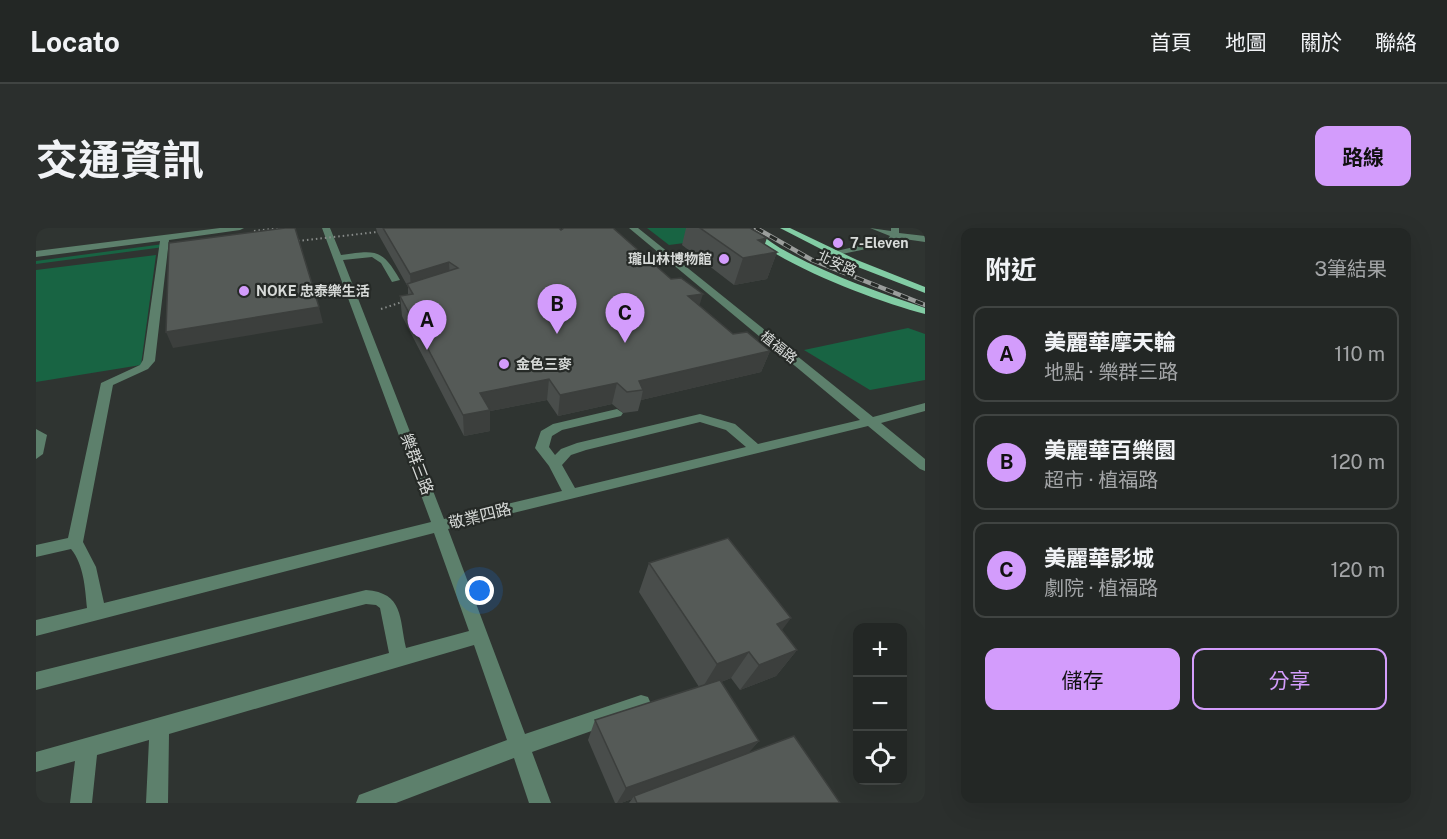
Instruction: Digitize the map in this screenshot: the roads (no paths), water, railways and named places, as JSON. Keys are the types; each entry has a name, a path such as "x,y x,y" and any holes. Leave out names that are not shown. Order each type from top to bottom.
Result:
{"main road":[{"name":"北安路","path":"744,228 787,254 832,276 925,311"},
{"name":"北安路","path":"784,228 883,276 925,290"}],"street":[{"path":"36,246 183,228"},
{"path":"36,254 240,228"},
{"name":"樂群三路","path":"326,228 440,526 540,803"},
{"name":"植福路","path":"633,228 925,466"},
{"path":"874,228 925,239"},
{"path":"832,253 891,240 895,232"},
{"path":"75,543 107,383 144,366 149,361 165,238"},
{"path":"339,258 380,255 395,280"},
{"name":"敬業四路","path":"36,628 571,493 871,422 925,407"},
{"path":"571,493 543,448 546,434 558,427 617,413"},
{"path":"555,464 566,452 582,446 700,418 719,420 738,430 754,448"},
{"path":"36,433 40,435 36,454"},
{"path":"36,551 75,543"},
{"path":"75,543 81,549 90,576 96,614"},
{"path":"36,681 366,597 380,598 388,605 399,658"},
{"path":"36,762 479,636"},
{"path":"366,803 519,746 641,704"},
{"path":"157,803 159,727"},
{"path":"81,803 87,748"}],"railway":[{"path":"756,228 812,260 925,305"}],"place":[{"name":"7-Eleven","path":"838,243"},
{"name":"瓏山林博物館","path":"724,259"},
{"name":"NOKE 忠泰樂生活","path":"244,291"},
{"name":"美麗華百樂園","path":"557,334"},
{"name":"美麗華影城","path":"625,343"},
{"name":"美麗華摩天輪","path":"427,350"},
{"name":"金色三麥","path":"504,364"}]}
